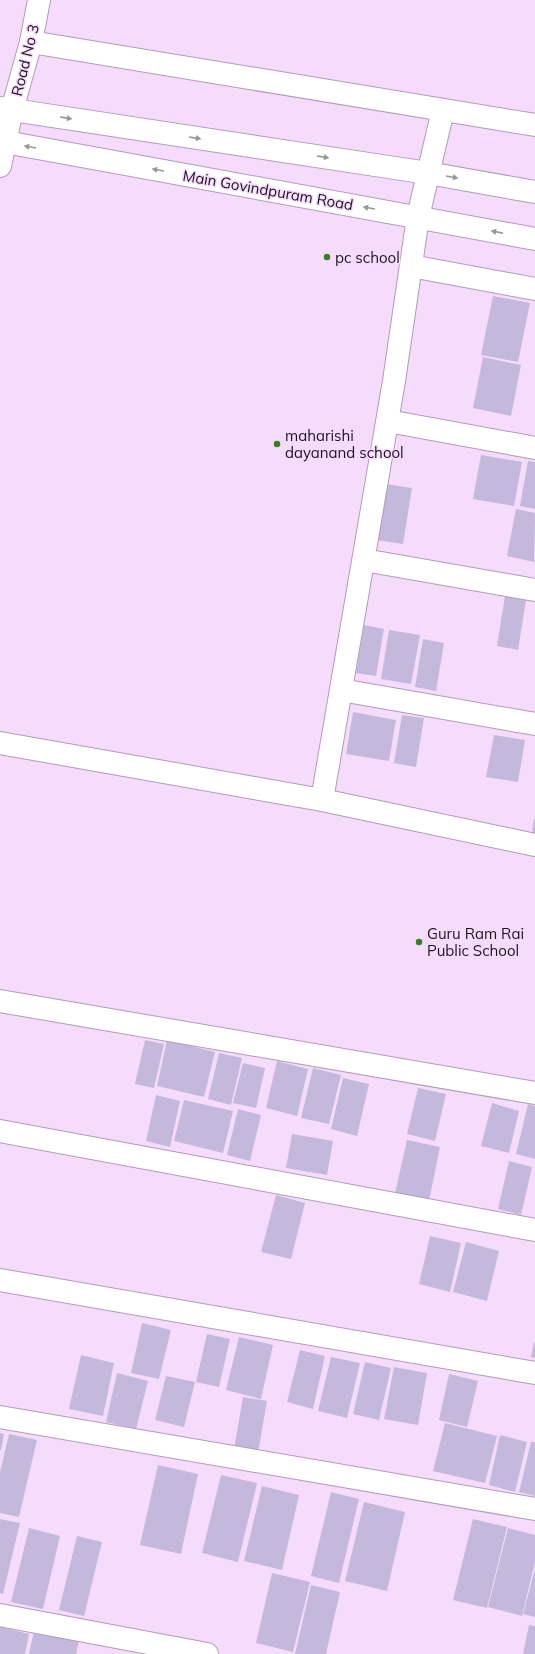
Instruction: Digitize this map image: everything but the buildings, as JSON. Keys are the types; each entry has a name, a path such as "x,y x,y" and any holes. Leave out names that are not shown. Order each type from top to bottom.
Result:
{"street":[{"name":"Road No 3","path":"0,166 6,109 30,42 39,0"},
{"path":"30,42 535,125"},
{"path":"6,109 428,173 535,192"},
{"path":"322,800 388,422 418,217 443,110"},
{"name":"Main Govindpuram Road","path":"3,142 535,239"},
{"path":"411,266 535,289"},
{"path":"388,422 535,448"},
{"path":"364,560 535,590"},
{"path":"341,690 535,724"},
{"path":"0,743 322,800 535,845"},
{"path":"0,1001 535,1092"},
{"path":"0,1131 535,1230"},
{"path":"0,1280 535,1373"},
{"path":"0,1416 535,1509"},
{"path":"0,1615 207,1654"}],"place":[{"name":"pc school","path":"327,257"},
{"name":"maharishi dayanand school","path":"277,444"},
{"name":"Guru Ram Rai Public School","path":"419,942"}]}
